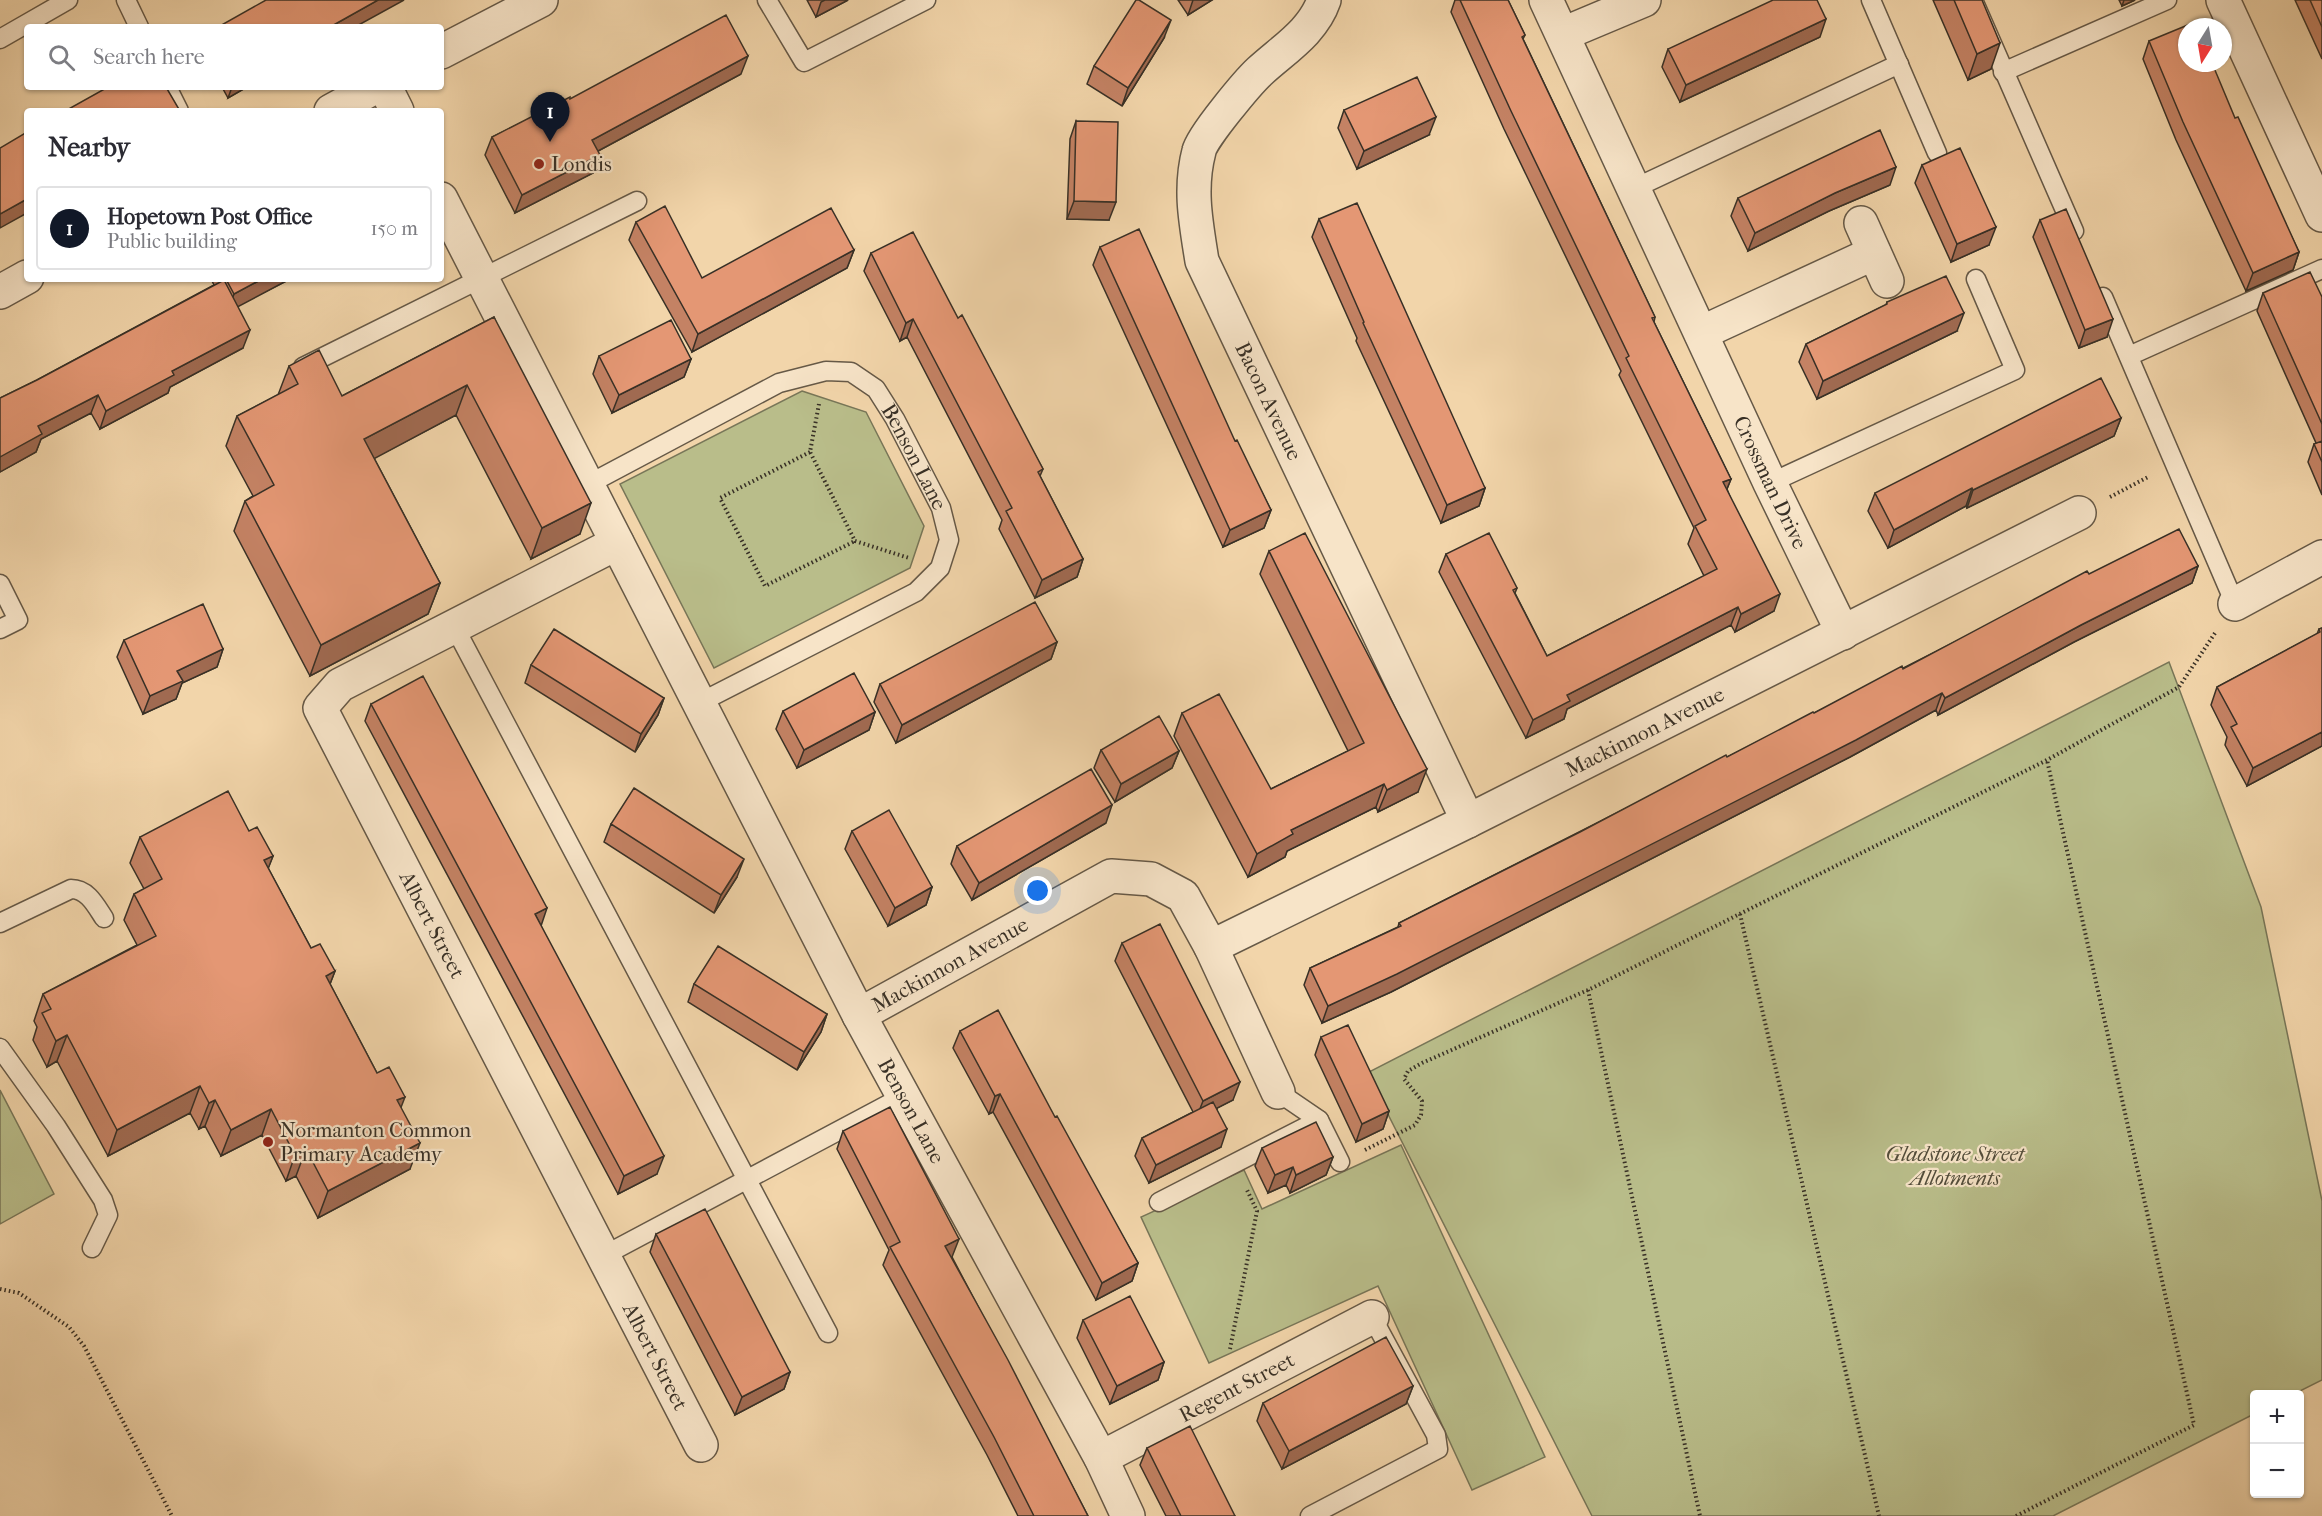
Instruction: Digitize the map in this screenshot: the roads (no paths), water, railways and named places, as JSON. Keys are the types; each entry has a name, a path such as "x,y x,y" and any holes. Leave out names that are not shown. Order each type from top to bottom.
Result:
{"street":[{"path":"444,50 541,0"},
{"name":"Bacon Avenue","path":"1324,0 1319,14 1292,46 1260,71 1230,105 1199,149 1192,202 1202,261 1468,821"},
{"name":"Crossman Drive","path":"1546,0 1770,483 1843,633"},
{"path":"1563,34 1644,0"},
{"path":"2223,0 2322,215"},
{"path":"336,108 370,90"},
{"path":"386,90 396,108"},
{"name":"Benson Lane","path":"444,205 859,1015 1101,1458 1128,1516"},
{"path":"1701,333 1881,267 1861,223"},
{"path":"0,292 24,280"},
{"name":"Mackinnon Avenue","path":"1211,948 2079,513"},
{"name":"Albert Street","path":"617,543 340,685 320,708 701,1445"},
{"path":"2235,604 2322,557"},
{"name":"Mackinnon Avenue","path":"859,1015 1111,876 1151,879 1183,896 1211,948 1278,1092"},
{"name":"Regent Street","path":"1101,1458 1372,1317"}],"lane":[{"path":"26,24 68,0"},
{"path":"126,0 138,24"},
{"path":"767,0 804,62 926,0"},
{"path":"1871,0 1937,153"},
{"path":"1973,0 2081,247"},
{"path":"2003,72 2167,0"},
{"path":"0,39 24,25"},
{"path":"1635,188 1899,64"},
{"path":"168,90 177,108"},
{"path":"301,368 637,201"},
{"path":"2129,356 2322,269"},
{"path":"1770,483 2015,370 1976,279"},
{"path":"2095,280 2235,604"},
{"name":"Benson Lane","path":"587,485 778,383 826,371 851,372 876,389 895,419 941,508 949,540 940,568 916,592 699,703"},
{"path":"0,584 18,620 0,629"},
{"path":"454,626 828,1333"},
{"path":"0,923 71,889 78,889 90,897 104,918"},
{"path":"0,1048 56,1125 103,1200 108,1215 92,1248"},
{"path":"1278,1092 1319,1120 1340,1162"},
{"path":"603,1256 902,1097"},
{"path":"1159,1202 1319,1120"},
{"path":"1310,1516 1437,1449 1436,1435 1372,1317"}],"place":[{"name":"Hopetown Post Office","path":"550,142"},
{"name":"Londis","path":"539,164"},
{"name":"Normanton Common Primary Academy","path":"268,1142"}],"park label":[{"name":"Gladstone Street Allotments","path":"1955,1166"}]}
